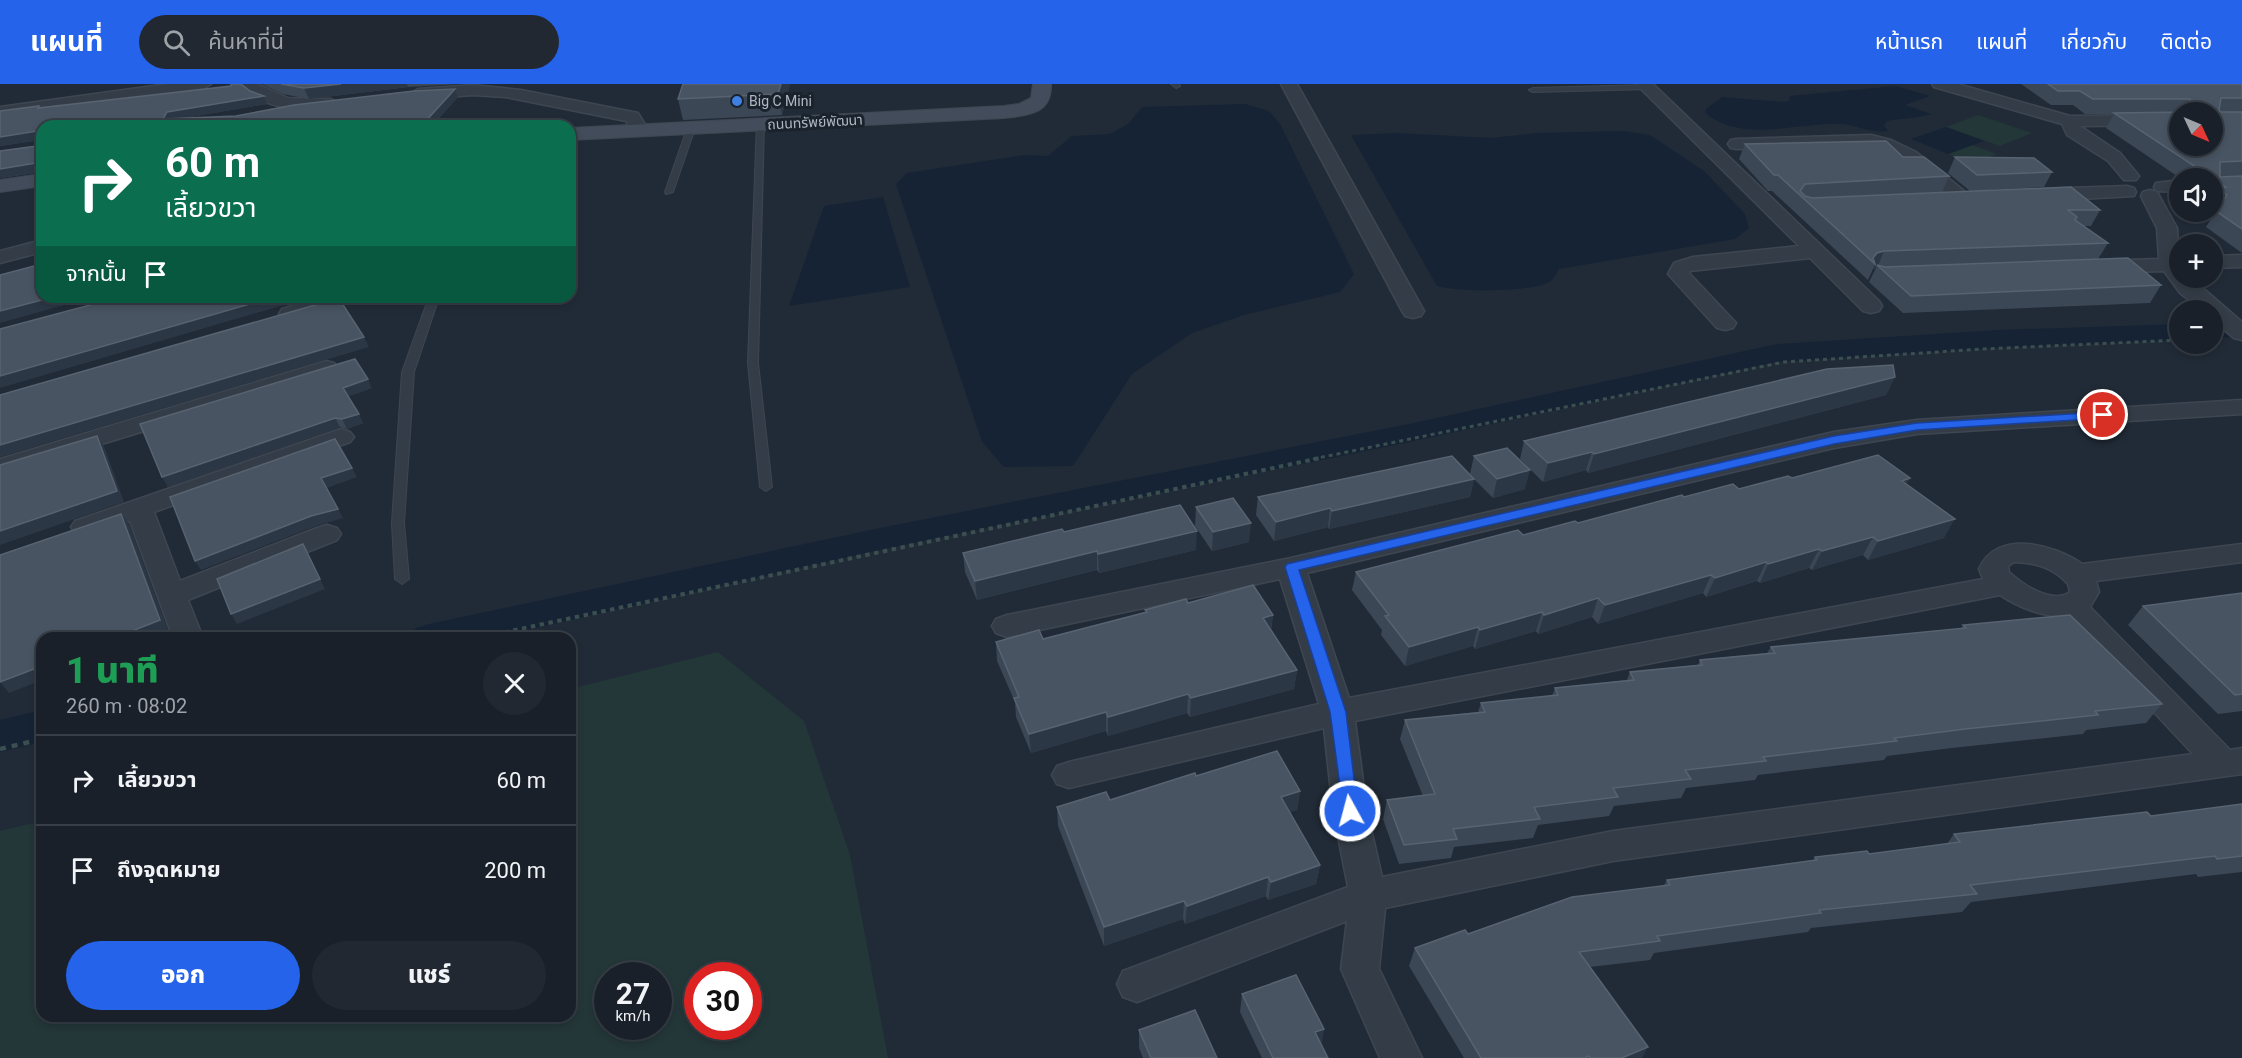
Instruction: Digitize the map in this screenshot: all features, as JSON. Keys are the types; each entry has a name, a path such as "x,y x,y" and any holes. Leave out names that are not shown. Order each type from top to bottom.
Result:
{"street":[{"path":"0,112 203,84"},
{"path":"246,84 269,99 290,106"},
{"path":"397,96 464,90 494,84"},
{"name":"ถนนทรัพย์พัฒนา","path":"576,134 1005,112 1028,109 1042,98 1042,84"},
{"path":"1289,84 1413,311"},
{"path":"1940,84 2068,121 2169,120"},
{"path":"1645,86 1871,306"},
{"path":"464,90 506,92 589,111 632,117 640,131"},
{"path":"267,113 290,106 344,102"},
{"path":"2068,121 2073,131 2114,157 2128,184"},
{"path":"1737,144 1871,140 1890,144 1904,150 1965,199"},
{"path":"0,186 36,181"},
{"path":"2023,196 2128,184 2164,190 2169,236"},
{"path":"1942,200 1988,198"},
{"path":"0,256 36,247"},
{"path":"1725,323 1678,274 1681,267 1693,263 1814,251"},
{"path":"2223,262 2242,261"},
{"path":"2075,268 2169,264"},
{"path":"0,276 36,267"},
{"path":"2191,288 2197,297 2242,333"},
{"path":"269,320 325,303"},
{"path":"0,467 351,361"},
{"path":"1007,626 1291,567 1834,440 1917,427 2242,406"},
{"path":"64,534 341,437"},
{"path":"138,507 186,632"},
{"path":"172,595 327,534"},
{"path":"2009,553 2028,553 2046,557 2077,574 2085,584 2086,592 2082,600 2072,605 2054,606 2018,596 2003,585 1994,574 1993,565 1998,557 2009,553"},
{"path":"2077,574 2242,553"},
{"path":"1291,567 1338,712 1350,811 1368,896 1360,969 1401,1058"},
{"path":"1069,775 1338,712 2003,585"},
{"path":"2072,605 2233,762"},
{"path":"1137,984 1368,896 1613,846 2233,762"}],"lane":[{"path":"1533,90 1645,86"},
{"path":"760,124 753,363 766,487"},
{"path":"669,192 691,128"},
{"path":"402,579 398,524 408,372 433,303"}],"path":[{"path":"506,632 1111,501 1784,362 1983,349 2169,341"},
{"path":"0,749 36,741"}],"shaded area":[{"path":"1978,115 2032,133 2000,146 1946,127"},
{"path":"1972,145 1997,154 1973,163 1948,154"},
{"path":"718,652 804,721 850,855 888,1058 0,1058 0,831 36,822 36,1022 576,1022 576,688"}],"water":[{"path":"1896,86 1930,96 1905,105 1931,114 1887,121 1884,125 1888,131 1883,132 1842,124 1754,130 1737,128 1705,113 1706,109 1722,97 1784,102 1789,101 1790,96"},
{"path":"1245,104 1269,111 1280,124 1354,274 1340,292 1244,315 1192,333 1132,374 1073,466 1004,467 982,442 896,184 907,173 1024,155 1048,156 1072,136 1110,134 1128,124 1142,107"},
{"path":"1946,127 1984,141 1948,154 1911,139"},
{"path":"1623,131 1650,135 1704,171 1745,214 1749,228 1735,239 1559,269 1551,281 1529,288 1478,290 1437,286 1351,135 1398,133 1491,138 1537,133"},
{"path":"883,197 910,287 789,306 824,206"}],"building":[{"path":"231,84 241,84 250,91 264,96 167,112 163,119 236,116 294,105 414,91 455,89 427,120 36,120 36,131 0,137 0,111 231,86"},
{"path":"281,84 341,84 304,88"},
{"path":"683,84 781,84 778,94 678,99"},
{"path":"2048,84 2242,84 2242,98 2221,98 2220,102 2190,102 2190,99 2093,99 2080,91 2058,91"},
{"path":"2169,112 2169,149 2114,113"},
{"path":"2223,112 2242,112 2242,161 2220,162 2220,168 2197,168 2179,156 2223,156"},
{"path":"1886,141 1903,157 1924,157 1949,176 1805,184 1800,191 1812,198 2071,187 2100,210 2068,210 2077,217 2075,220 2108,243 1884,251 1877,253 1873,258 1875,264 1778,175 1774,175 1745,144"},
{"path":"36,146 36,163 0,169 0,151"},
{"path":"1955,157 2034,158 2052,172 1977,175"},
{"path":"2242,176 2242,229 2223,216 2223,201 2227,195 2223,192 2223,187 2226,187 2223,185 2223,177"},
{"path":"2128,258 2161,285 1911,296 1877,265 1885,267"},
{"path":"36,266 36,301 0,311 0,275"},
{"path":"98,303 253,303 0,376 0,329"},
{"path":"322,303 342,303 364,337 0,445 0,395"},
{"path":"355,359 368,379 343,388 359,414 342,419 335,418 162,477 140,424"},
{"path":"1893,365 1895,377 1594,454 1592,452 1548,463 1524,441 1827,369"},
{"path":"97,436 117,491 0,531 0,465"},
{"path":"335,439 352,468 321,478 338,509 311,516 195,561 170,497"},
{"path":"1507,448 1530,470 1497,479 1474,456"},
{"path":"1878,455 1910,478 1902,481 1955,519 1878,541 1873,537 1822,551 1819,549 1768,564 1766,562 1715,578 1711,575 1605,605 1598,598 1544,615 1542,612 1480,630 1478,627 1409,647 1385,616 1389,615 1356,572 1518,530 1523,535 1682,495 1684,497 1733,484 1739,489 1788,476 1792,478"},
{"path":"1452,456 1474,479 1332,511 1330,508 1276,522 1258,497"},
{"path":"1233,498 1251,523 1213,532 1196,507"},
{"path":"1180,505 1197,531 1098,554 1097,551 975,581 963,553 1062,529 1064,532"},
{"path":"121,514 160,620 129,632 36,632 36,668 0,682 0,555"},
{"path":"303,544 320,579 231,614 217,579"},
{"path":"1253,585 1273,615 1263,618 1297,670 1191,698 1188,694 1108,717 1106,712 1029,734 1014,698 1019,697 996,642 1039,630 1043,639 1147,612 1145,610 1186,599 1188,603"},
{"path":"2242,593 2242,694 2235,695 2143,606"},
{"path":"2070,615 2162,704 2095,711 2098,715 1894,738 1897,741 1763,757 1766,761 1685,770 1691,779 1613,788 1618,797 1534,807 1540,819 1453,829 1457,839 1404,845 1387,800 1435,794 1405,720 1485,712 1481,703 1558,695 1555,688 1634,680 1630,672 1702,665 1700,660 1775,653 1771,647 1966,628 1963,625"},
{"path":"1277,751 1300,791 1281,797 1320,865 1271,882 1268,877 1187,906 1184,901 1104,927 1057,807 1106,792 1110,800 1195,773 1196,776"},
{"path":"2242,804 2242,856 2217,859 2215,856 1970,885 1977,894 1819,910 1821,913 1657,936 1660,941 1579,952 1648,1047 1622,1058 1590,1058 1589,1056 1585,1058 1481,1058 1415,948 1465,930 1468,934 1572,897 1670,885 1667,880 1817,860 1815,857 1867,851 1869,854 1960,842 1954,834 2147,812 2151,816"},
{"path":"1296,975 1324,1029 1315,1032 1328,1058 1273,1058 1242,994"},
{"path":"1195,1010 1217,1058 1151,1058 1139,1030"}],"waterway":[{"path":"2223,330 2242,329"},
{"path":"456,632 880,539 1409,433 1777,353 1998,339 2169,332"},
{"path":"0,736 36,727"}],"place":[{"name":"Big C Mini","path":"737,101"}],"route":[{"path":"1350,811 1338,712 1291,567 1834,440 1917,427 2103,415"}]}
